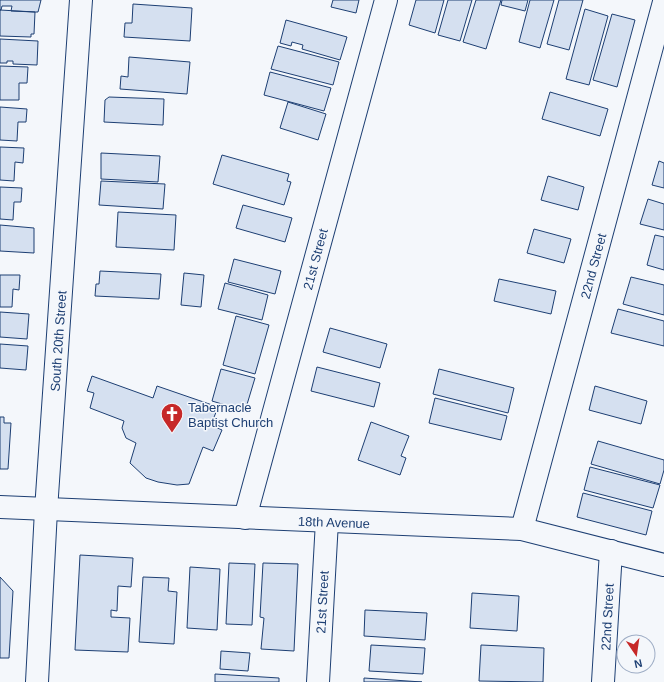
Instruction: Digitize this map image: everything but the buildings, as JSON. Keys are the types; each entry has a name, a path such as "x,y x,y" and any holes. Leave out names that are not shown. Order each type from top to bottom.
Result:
{"street":[{"name":"South 20th Street","path":"37,682 46,510 81,0"},
{"name":"21st Street","path":"245,518 386,0"},
{"name":"22nd Street","path":"522,529 664,2"},
{"name":"18th Avenue","path":"0,507 522,529 664,565"},
{"name":"21st Street","path":"318,682 327,521"},
{"name":"22nd Street","path":"603,682 611,551"}],"place":[{"name":"Tabernacle Baptist Church","path":"172,434"}]}
